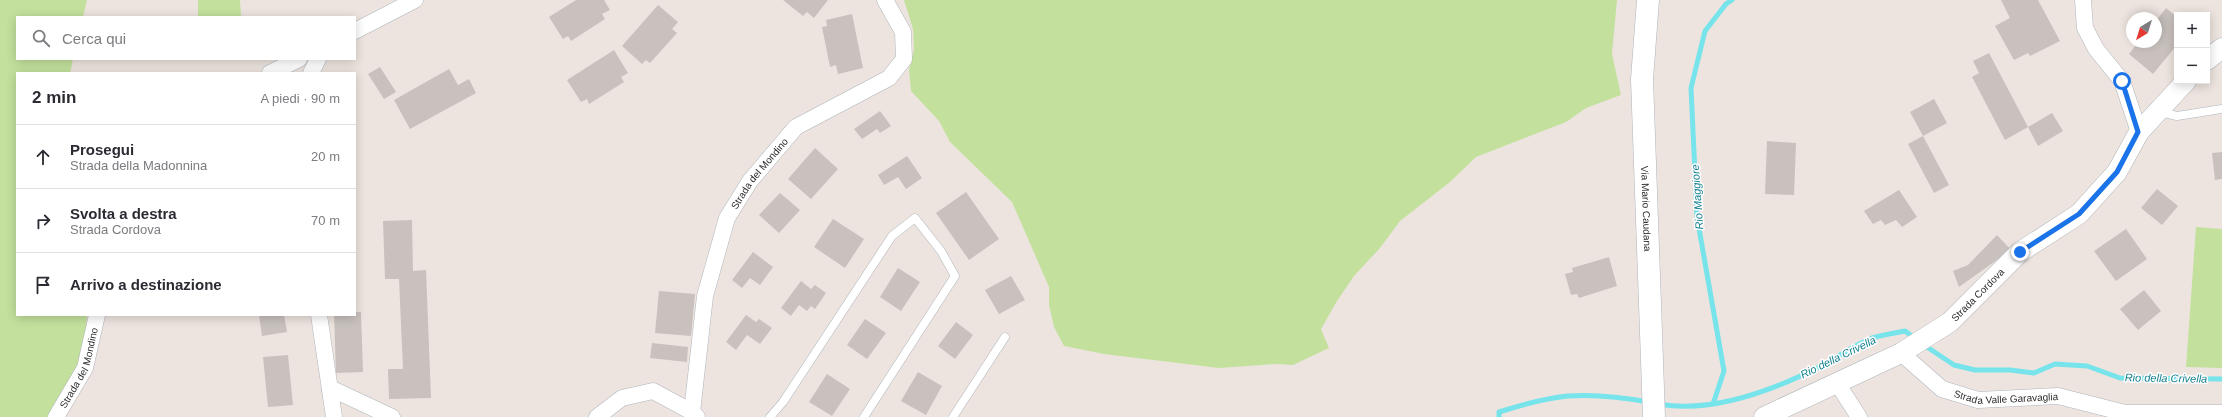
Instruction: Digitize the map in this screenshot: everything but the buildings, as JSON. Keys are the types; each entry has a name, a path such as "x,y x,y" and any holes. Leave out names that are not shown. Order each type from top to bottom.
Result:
{"main road":[{"name":"Via Mario Caudana","path":"1648,0 1642,79 1654,407"}],"street":[{"path":"356,30 415,0"},
{"name":"Strada del Mondino","path":"597,417 622,398 653,391 694,415 705,296 727,218 750,181 796,127 889,78 904,59 903,32 885,0"},
{"path":"2083,0 2084,28 2096,49 2122,81 2138,132"},
{"path":"2210,58 2222,48"},
{"path":"272,72 297,60"},
{"path":"312,72 318,60"},
{"name":"Strada Cordova","path":"1764,417 1905,350 1950,322 2020,252 2079,214 2117,172 2138,132 2183,84"},
{"name":"Strada del Mondino","path":"56,417 85,368 97,316"},
{"path":"319,316 334,417"},
{"name":"Strada Valle Garavaglia","path":"1905,350 1942,389 1978,400 2058,396 2126,415 2222,413"},
{"path":"1837,383 1859,417"},
{"path":"330,388 392,417"}],"lane":[{"path":"2157,111 2177,116 2222,109"},
{"path":"770,417 784,402 892,236 915,218 941,251 955,276 864,417"},
{"path":"953,417 1005,337"}],"green space":[{"path":"0,0 87,0 83,16 16,16 16,60 73,60 70,72 16,72 16,316 87,316 83,360 47,417 0,417"},
{"path":"198,0 240,0 241,16 198,16"},
{"path":"904,0 1617,0 1612,54 1621,95 1586,108 1566,122 1476,157 1450,182 1400,221 1380,248 1354,276 1337,301 1321,329 1329,348 1293,365 1276,364 1219,368 1104,354 1064,346 1054,327 1049,305 1049,287 1012,202 950,142 939,121 911,91 909,70 914,50 913,29"},
{"path":"2196,227 2222,229 2222,368 2186,367"}],"waterway":[{"name":"Rio Maggiore","path":"1713,404 1724,371 1697,217 1691,88 1705,31 1726,4 1732,0"},
{"name":"Rio della Crivella","path":"1659,404 1700,406 1743,398 1803,375 1872,338 1905,331 1916,339"},
{"name":"Rio della Crivella","path":"1924,345 1954,365 1975,370 2010,370 2034,373 2055,364 2087,366 2120,378 2222,379"},
{"name":"Rio della Crivella","path":"1499,417 1499,412 1507,409 1542,400 1568,396 1608,396 1648,402"}],"route":[{"path":"2020,252 2079,214 2117,172 2138,132 2122,81"}]}
